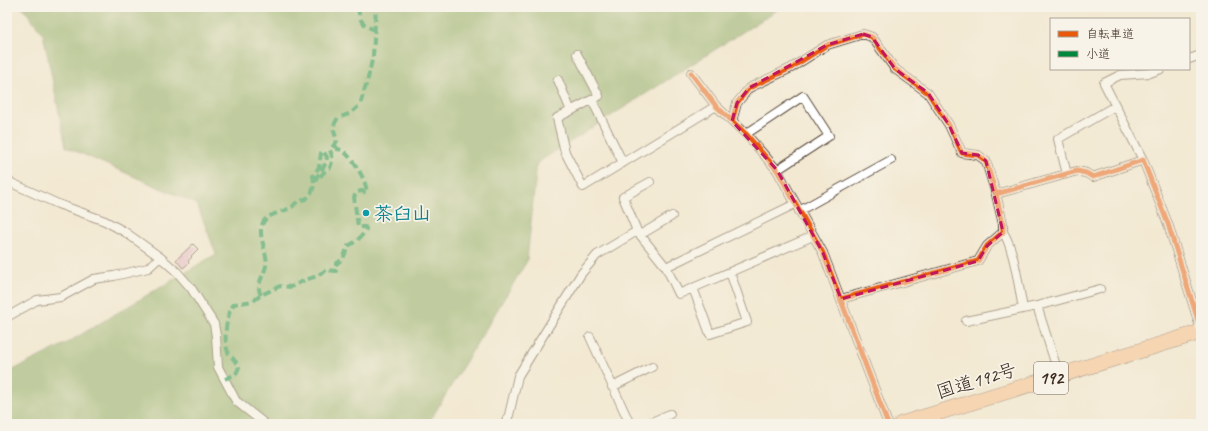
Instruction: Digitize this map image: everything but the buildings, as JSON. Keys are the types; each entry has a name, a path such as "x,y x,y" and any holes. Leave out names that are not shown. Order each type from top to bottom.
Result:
{"highway":[{"name":"国道192号","path":"907,423 1201,331"}],"street":[{"path":"732,121 737,103 749,88 790,68 827,45 863,34 872,37 895,69 928,93 949,125 962,153 978,155 986,161 1004,224 1003,232 987,246 978,261 841,299"},
{"path":"577,54 599,96 557,118 565,152 583,187 716,106"},
{"path":"1190,59 1201,55"},
{"path":"1158,70 1150,73 1120,75 1104,83 1143,160 1168,224 1201,331"},
{"path":"691,73 716,106 746,134 777,170 823,253 888,424"},
{"path":"558,80 571,111"},
{"path":"746,134 802,96 829,136 777,170"},
{"path":"592,100 623,163"},
{"path":"1067,174 1058,139 1115,106"},
{"path":"666,268 797,207 891,160"},
{"path":"996,194 1077,171 1086,173 1093,177 1143,160"},
{"path":"7,181 58,204 105,221 125,232 160,256 177,272 191,288 214,324 218,367 236,401 265,424"},
{"path":"650,182 623,197 639,233 666,268 679,294 813,236"},
{"path":"505,424 509,414 518,376 581,274 597,255 672,216"},
{"path":"1003,232 1008,238 1024,309"},
{"path":"7,317 37,300 61,297 94,279 148,268 160,256"},
{"path":"693,288 710,334 747,322 730,272"},
{"path":"966,321 1037,306 1100,289"},
{"path":"1037,306 1059,376"},
{"path":"590,337 630,424"},
{"path":"612,386 652,367"},
{"path":"647,424 670,414"}],"highlighted area":[{"path":"863,34 872,37 895,69 928,93 949,125 962,153 978,155 986,161 1003,232 987,246 978,261 841,299 823,253 777,170 732,121 737,103 749,88 827,45"}],"green space":[{"path":"22,7 782,7 537,163 527,261 428,424 7,424 7,373 65,344 216,254 197,204 66,147 43,34"}],"marked path":[{"path":"358,7 362,22 374,30"},
{"path":"261,295 259,292 259,284 266,266 266,255 261,237 262,226 264,221 273,214 289,209 296,203 306,199 309,196 313,188 313,176 319,167 321,153 323,151 327,157 326,163 316,178 317,180 326,170 330,168 333,159 330,150 337,141 334,124 338,118 351,113 360,105 368,78 373,56 376,7"},
{"path":"651,7 652,12"},
{"path":"225,379 236,374 239,367 226,347 227,320 234,304 253,301 261,295 280,286 291,287 317,276 326,270 336,271 336,264 343,259 348,246 354,243 366,229 365,227 358,227 354,197 357,192 362,191 366,193 365,183 359,170 350,158 343,151 337,149 335,144"}],"cycle path":[{"path":"732,121 737,103 749,88 791,68 827,45 863,34 872,37 895,69 928,93 949,125 962,153 978,155 986,161 996,194"},
{"path":"691,73 716,106 746,134 777,170 823,253 888,424"},
{"path":"841,299 978,261 987,246 1003,232 1003,224 996,194 1077,171 1086,173 1093,177 1143,160 1168,224 1201,330"}],"place":[{"name":"茶臼山","path":"366,213"}]}
